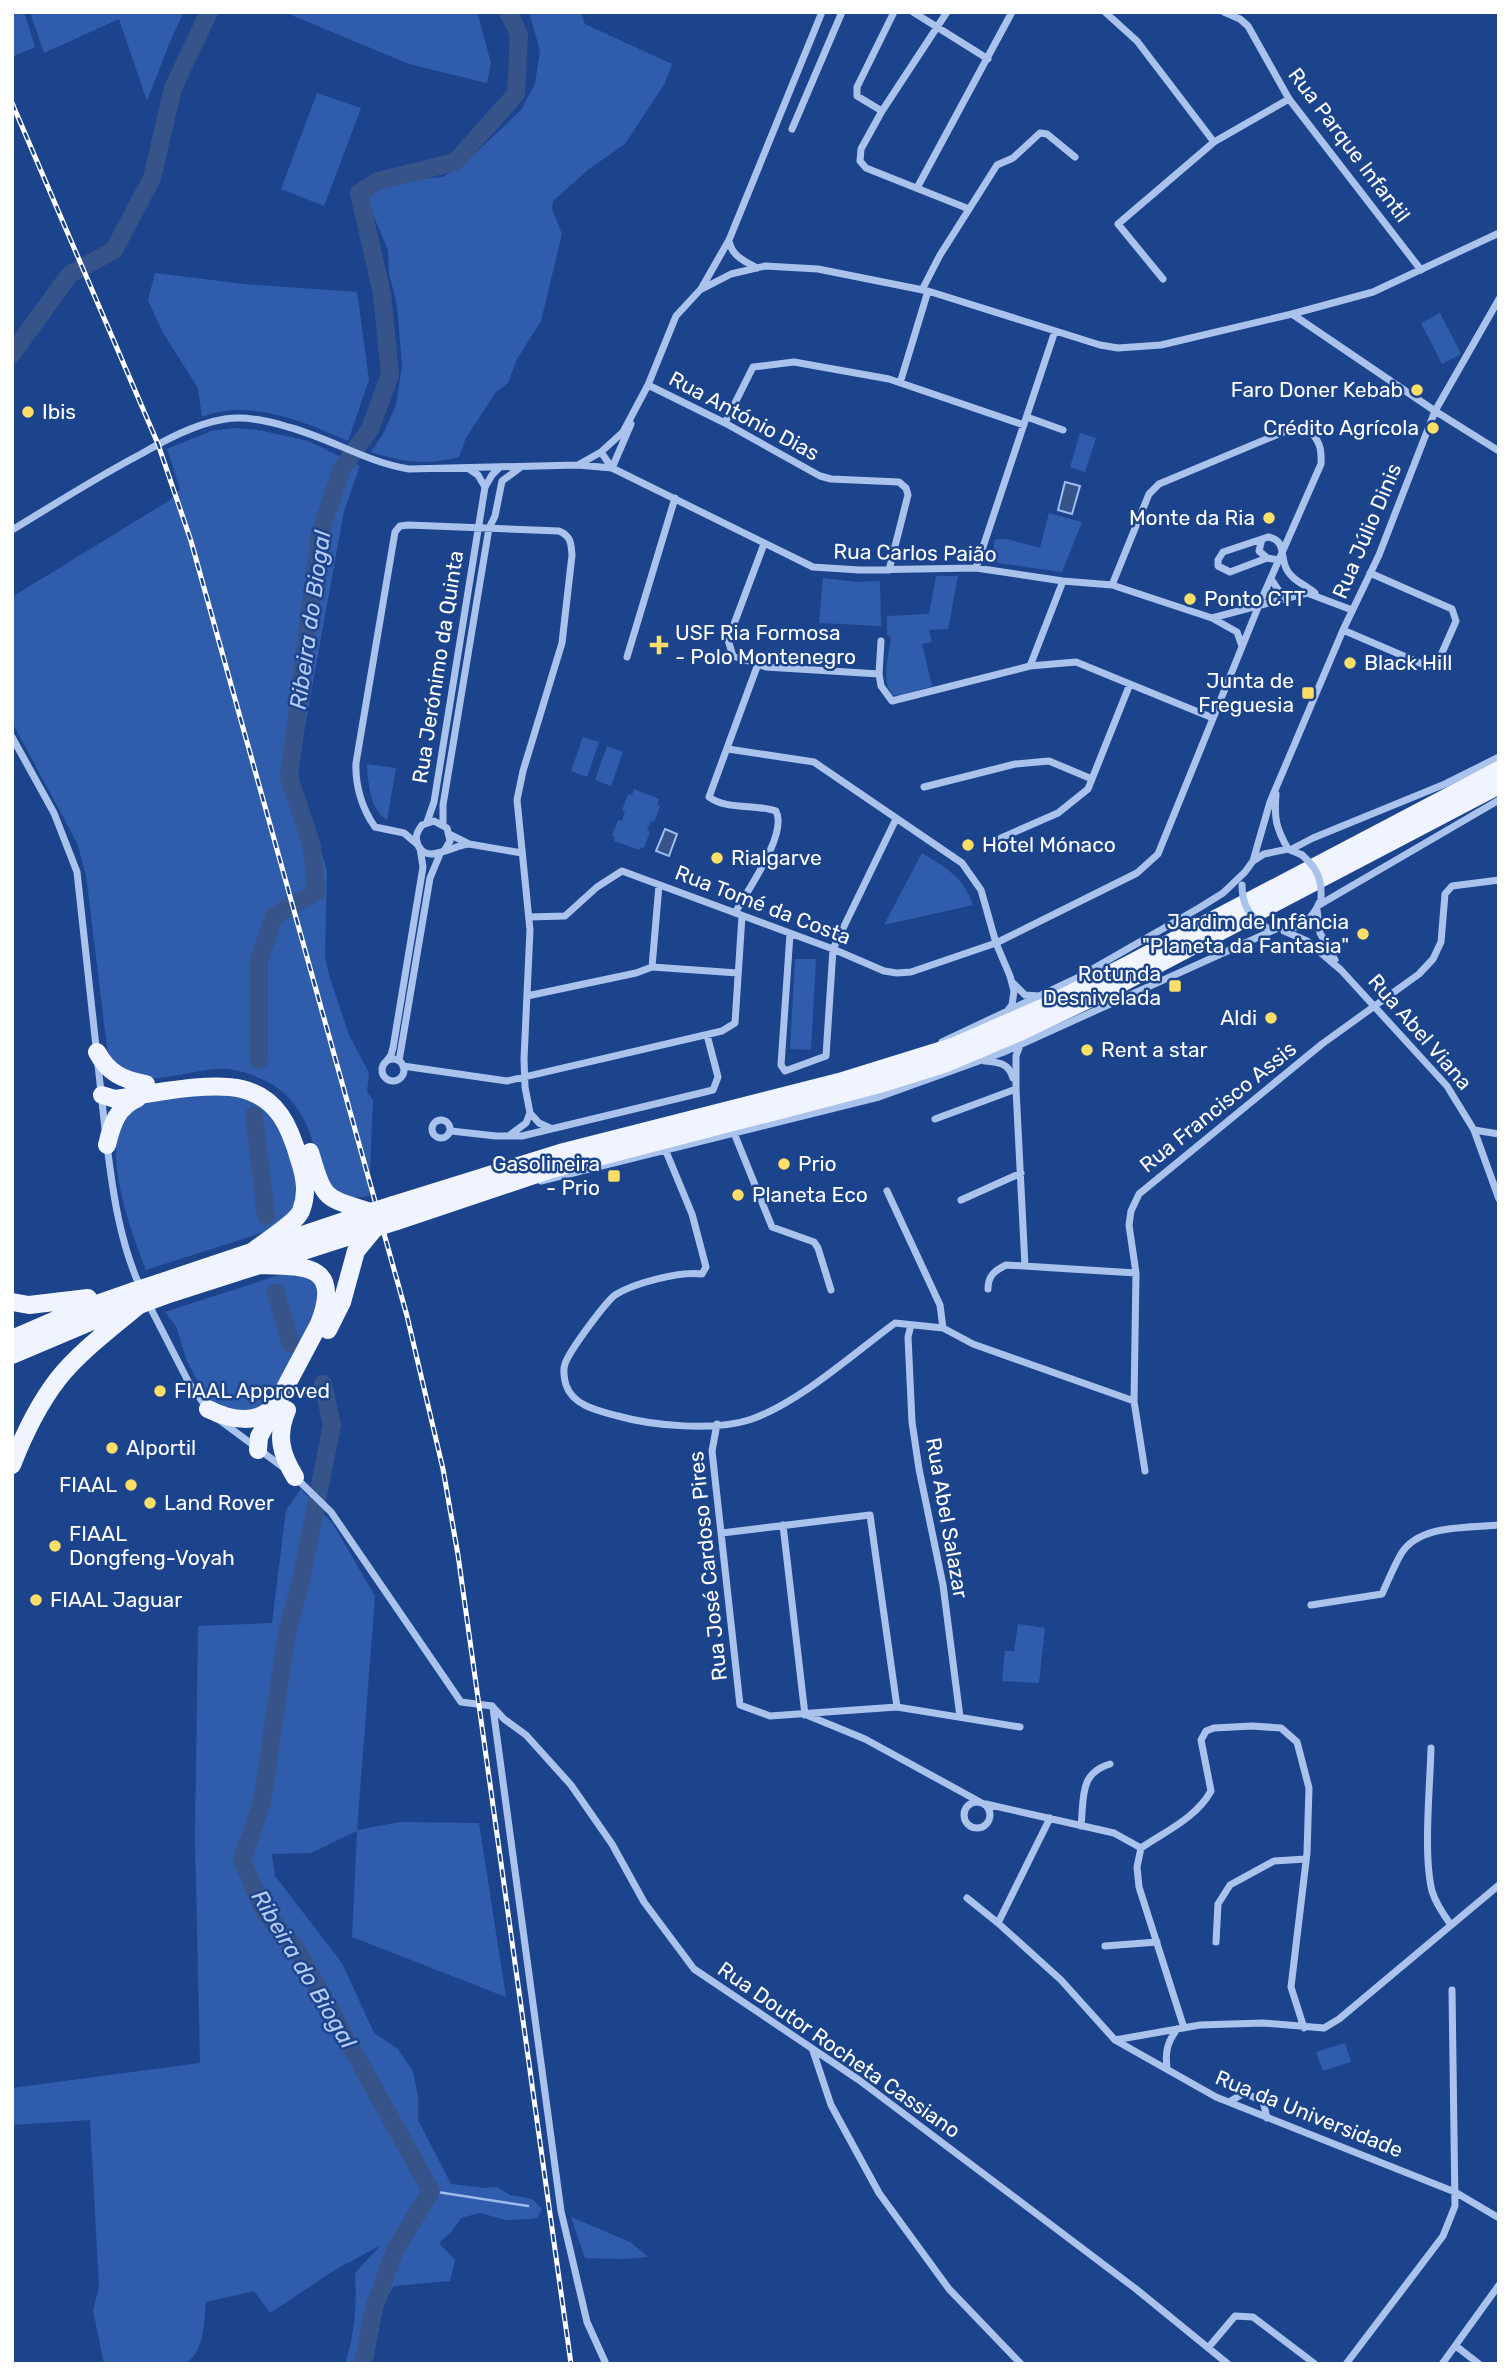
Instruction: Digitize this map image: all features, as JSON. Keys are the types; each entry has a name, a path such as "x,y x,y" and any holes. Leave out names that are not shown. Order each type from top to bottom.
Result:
{"main road":[{"path":"12,1339 74,1312 161,1290 395,1213 560,1153 896,1066 955,1046 1042,1008 1229,913 1499,770"},
{"path":"395,1213 483,1191 552,1169 880,1084 944,1064 1022,1031 1126,981 1499,785"},
{"path":"97,1052 118,1077 146,1089"},
{"path":"107,1145 116,1116 146,1089 236,1077 262,1085 284,1101 299,1121 316,1175 326,1195 373,1220"},
{"path":"102,1095 107,1090 241,1089 264,1099 281,1114 291,1131 303,1171 306,1192 295,1220 255,1258"},
{"path":"302,1483 281,1448 283,1404 342,1302 356,1251 373,1220"},
{"path":"255,1258 309,1267 319,1274 327,1294 320,1324 268,1443 258,1450"},
{"path":"12,1302 29,1305 133,1297"},
{"path":"12,1354 90,1321 133,1297"},
{"path":"12,1465 40,1405 60,1376 133,1297"},
{"path":"208,1409 226,1418 241,1420 256,1417 283,1404"}],"street":[{"path":"578,465 601,452 623,432 648,385 676,316 701,290 729,240 822,12"},
{"path":"792,129 842,12"},
{"path":"882,111 857,96 857,87 894,12"},
{"path":"913,12 988,59"},
{"path":"947,12 882,111 860,149 860,161 866,168 969,209"},
{"path":"917,188 1012,12"},
{"path":"1105,12 1137,41 1214,142"},
{"name":"Rua Parque Infantil","path":"1224,12 1248,26 1289,99 1421,270"},
{"path":"1163,279 1118,224 1214,142 1289,99"},
{"path":"997,165 1013,158 1040,133 1048,134 1076,157"},
{"path":"901,383 925,290 940,255 1002,156"},
{"path":"701,290 731,274 765,266 817,268 925,290 1118,348 1161,345 1373,292 1499,233"},
{"path":"729,240 731,250 741,260 757,268"},
{"name":"Rua Júlio Dinis","path":"1253,862 1270,802 1370,573 1435,411 1499,299"},
{"path":"1292,314 1499,451"},
{"path":"976,568 1055,331"},
{"path":"725,423 753,367 794,362 901,383 1063,430"},
{"name":"Rua António Dias","path":"648,385 725,423 820,476 831,480 899,482 906,488 908,495 889,570"},
{"path":"612,468 626,440 635,412"},
{"path":"12,530 116,467 172,437 227,418 288,426 386,465 409,469 497,470 521,466 578,465 612,468"},
{"name":"Rua Tomé da Costa","path":"529,917 565,916 597,887 622,872 834,949 884,971 911,972 996,943 1137,873 1158,854 1259,606 1321,464 1322,450 1318,439 1307,428 1293,428 1159,484 1149,494 1112,585"},
{"path":"601,452 612,468"},
{"path":"499,491 502,481 521,466"},
{"path":"467,468 478,475 485,487"},
{"name":"Rua Carlos Paião","path":"612,468 813,566 829,569 889,570 976,568 1063,581 1112,585 1212,618 1237,632 1242,647"},
{"name":"Rua Jerónimo da Quinta","path":"385,1063 393,1048 424,867 416,837 434,802 485,487 497,470"},
{"name":"Rua Jerónimo da Quinta","path":"443,825 443,805 489,528 496,513 499,491 497,470"},
{"path":"627,657 675,498"},
{"path":"496,513 499,523 513,530"},
{"name":"Rua Jerónimo da Quinta","path":"467,527 480,515"},
{"name":"Rua Jerónimo da Quinta","path":"480,515 482,523 489,528"},
{"path":"510,1135 526,1123 530,1113 525,1077 530,930 518,788 562,643 572,555 571,542 566,534 559,531 400,526 395,532 356,763 356,778 368,818 375,827 412,838 428,854 468,844 522,853"},
{"path":"1281,556 1267,558 1230,572 1218,566 1223,552 1262,539 1276,538 1287,571 1318,596"},
{"path":"1262,539 1259,551 1267,558"},
{"path":"764,544 728,640 733,656 766,667 879,674"},
{"path":"1343,630 1427,666 1438,662 1456,621 1452,609 1370,573"},
{"path":"1271,578 1279,591 1291,596"},
{"path":"1030,666 1063,581"},
{"path":"1212,618 1307,593 1352,610"},
{"path":"881,641 881,686 892,701 1030,666 1076,662 1213,718"},
{"path":"419,1068 392,1080 386,1078 383,1069 385,1063 390,1060 419,1068 507,1081 707,1035 722,1031 735,1023 738,914 778,836 779,817 776,811 765,807 716,802 709,797 758,664"},
{"path":"1001,838 1058,813 1088,789 1130,684"},
{"path":"12,737 54,813 77,872 116,1214 131,1268 177,1361 201,1402 222,1423 302,1483 331,1512 461,1702 492,1706 561,2211 587,2322 606,2364"},
{"path":"728,749 814,762 962,863 981,890 996,943 1014,984 1025,995 1041,996"},
{"path":"758,1102 941,1043 1076,979 1199,908 1223,893 1264,854 1289,850 1445,784 1499,757"},
{"path":"924,787 1015,764 1049,761 1091,779"},
{"name":"Rua Júlio Dinis","path":"1279,782 1275,820 1278,834 1289,850"},
{"path":"483,1191 553,1179 879,1097 982,1060 1280,930 1301,926 1319,904 1499,800"},
{"path":"790,934 781,1065 785,1071 826,1056 834,949 897,819"},
{"path":"395,831 434,821 443,825 450,841 436,859 430,878 401,1064 404,1072 401,1077"},
{"path":"449,834 468,844"},
{"path":"1289,850 1303,855 1319,874 1322,886 1319,904"},
{"path":"1245,872 1242,898 1247,910 1255,920 1266,927 1280,930"},
{"name":"Rua Francisco Assis","path":"1145,1471 1134,1401 1136,1273 1129,1225 1131,1211 1139,1195 1322,1044 1419,974 1433,959 1441,942 1445,894 1452,886 1499,880"},
{"path":"652,967 659,885"},
{"name":"Rua Abel Viana","path":"1319,904 1323,940 1341,970"},
{"name":"Rua Abel Viana","path":"1280,930 1307,941 1341,970 1375,1004 1447,1086 1474,1130 1499,1199"},
{"path":"527,996 636,973 652,967 738,973"},
{"path":"1006,1012 1012,1005 1014,991 1010,976"},
{"path":"451,1131 522,1136 713,1090 718,1077 707,1035"},
{"path":"1020,1045 1016,1056 1016,1089 1025,1266"},
{"path":"982,1060 1006,1066 1012,1073 1016,1089"},
{"path":"935,1119 1016,1089"},
{"path":"530,1113 539,1124 550,1128"},
{"path":"1474,1130 1499,1134"},
{"path":"734,1133 772,1227 814,1242 831,1290"},
{"path":"665,1149 692,1214 706,1267 702,1274 674,1276 614,1296 587,1329 565,1363 566,1384 572,1396 582,1404 624,1418 660,1425 747,1421 772,1410 804,1390 895,1323 943,1328 973,1345 1134,1401"},
{"path":"961,1200 1021,1173"},
{"path":"887,1191 940,1304 943,1328"},
{"path":"988,1289 991,1276 1006,1265 1136,1273"},
{"name":"Rua Abel Salazar","path":"911,1325 908,1337 912,1422 943,1585 960,1717"},
{"name":"Rua José Cardoso Pires","path":"717,1424 712,1451 740,1704 770,1716 805,1714"},
{"path":"722,1532 870,1515 897,1707"},
{"path":"782,1525 805,1714"},
{"path":"1311,1605 1382,1594 1402,1553 1409,1545 1437,1531 1499,1525"},
{"name":"Rua Doutor Rocheta Cassiano","path":"492,1706 526,1735 571,1785 612,1844 644,1902 694,1969 859,2080 1136,2289 1228,2364"},
{"path":"805,1714 897,1707 1020,1727"},
{"path":"805,1714 865,1739 983,1803 1114,1833 1141,1848"},
{"path":"1181,2028 1139,1887 1137,1867 1141,1848 1192,1815 1204,1804 1211,1791 1201,1740 1206,1731 1214,1728 1252,1726 1281,1728 1297,1742 1309,1788 1306,1859 1291,1987 1304,2028"},
{"path":"1431,1748 1432,1891 1438,1907 1451,1925"},
{"path":"1081,1826 1086,1781 1095,1770 1110,1763"},
{"path":"998,1923 1050,1818"},
{"path":"1216,1942 1218,1904 1230,1885 1273,1861 1306,1859"},
{"path":"1115,2040 1181,2028 1264,2023 1324,2028 1339,2019 1499,1885"},
{"name":"Rua da Universidade","path":"967,1898 1061,1980 1115,2040 1229,2102 1455,2192 1495,2217 1499,2224"},
{"path":"1105,1945 1157,1942"},
{"path":"1346,2364 1443,2236 1455,2206 1451,1990"},
{"path":"1167,2068 1165,2053 1168,2041 1181,2028"},
{"path":"813,2051 831,2105 879,2193 949,2289 1021,2364"},
{"path":"1229,2102 1244,2093 1263,2101 1267,2118"},
{"path":"1442,2364 1499,2285"},
{"path":"1208,2348 1235,2315 1245,2315 1253,2317 1315,2364"},
{"path":"1456,2346 1479,2364"}],"shaded area":[{"path":"12,12 24,12 35,47 12,57"},
{"path":"30,12 184,12 147,101 119,19 44,53"},
{"path":"284,12 477,12 491,63 487,83 409,64"},
{"path":"529,12 580,12 585,24 672,64 665,83 625,144 589,169 553,201 552,209 562,234 541,321 517,359 508,383 496,392 466,438 459,457 415,462 371,452 383,434 396,405 402,366 397,305 389,273 388,250 366,198 372,191 400,181 443,177 466,162 521,110 535,84 540,50"},
{"path":"317,93 361,108 324,206 281,189"},
{"path":"155,273 244,284 357,292 369,380 348,441 295,420 258,411 220,412 202,417 198,388 163,333 148,300"},
{"path":"1440,313 1461,354 1442,364 1421,323"},
{"path":"234,428 259,430 308,441 360,466 344,511 296,776 327,870 325,957 329,975 349,1035 369,1073 367,1092 373,1100 369,1196 353,1197 341,1194 333,1188 321,1168 309,1131 299,1111 285,1094 267,1082 228,1069 143,1078 129,1075 113,1064 108,1055 86,875 77,843 12,722 12,597 170,500 180,489 167,449 211,431"},
{"path":"1080,433 1096,438 1085,472 1070,467"},
{"path":"1065,482 1080,486 1072,514 1058,510"},
{"path":"1049,513 1082,522 1062,572 998,563 992,559 995,539 1007,539 1040,548"},
{"path":"936,576 958,576 948,629 929,630 932,642 922,644 932,686 901,696 892,695 886,674 891,638 887,634 887,616 929,614"},
{"path":"823,578 857,582 880,581 881,626 819,623"},
{"path":"583,737 599,742 587,777 571,771"},
{"path":"607,746 623,752 611,786 595,780"},
{"path":"367,764 396,768 387,820 373,802"},
{"path":"634,789 659,799 657,805 660,806 654,822 651,821 647,830 650,832 644,848 639,850 614,841 615,837 612,836 618,820 622,821 625,812 622,810 628,794 632,795"},
{"path":"665,829 677,834 669,856 656,851"},
{"path":"922,853 959,880 973,905 884,925"},
{"path":"795,959 816,959 811,1050 790,1049"},
{"path":"223,1093 241,1095 258,1104 272,1116 282,1130 298,1187 294,1210 277,1228 146,1270 132,1232 119,1183 117,1136 124,1117 138,1104 145,1102"},
{"path":"288,1272 302,1272 318,1286 318,1307 274,1398 262,1410 243,1414 220,1410 206,1398 187,1361 176,1326 165,1312"},
{"path":"301,1489 333,1524 375,1596 357,1830 400,1822 479,1823 506,1997 352,1937 357,1831 311,1853 272,1854 275,1876 342,1963 374,2033 397,2048 413,2071 418,2097 418,2120 451,2184 497,2187 510,2195 532,2199 542,2209 537,2218 532,2219 506,2220 480,2213 461,2218 439,2243 455,2260 450,2281 394,2286 384,2301 372,2364 345,2364 354,2319 355,2273 381,2245 333,2271 270,2313 254,2291 206,2302 200,2344 197,2352 185,2364 104,2364 93,2310 99,2287 90,2120 12,2125 12,2088 200,2063 195,1839 198,1626 272,1623 286,1510"},
{"path":"1018,1624 1045,1628 1039,1683 1002,1681 1005,1651 1014,1651"},
{"path":"1345,2043 1351,2062 1323,2071 1316,2052"},
{"path":"571,2217 630,2242 648,2257 585,2258"}],"waterway":[{"path":"12,354 69,275 114,250 152,178 173,88 209,12"},
{"name":"Ribeira do Biogal","path":"259,1060 259,961 274,916 316,892 312,846 289,777 320,533 342,468 370,429 390,375 382,294 359,193 378,181 455,162 516,94 519,34 508,12"},
{"name":"Ribeira do Biogal","path":"254,1115 266,1216"},
{"name":"Ribeira do Biogal","path":"276,1293 291,1344"},
{"name":"Ribeira do Biogal","path":"323,1384 332,1425 300,1585 287,1632 262,1802 242,1860 264,1912 296,1948 431,2191 395,2250 374,2308 363,2364"},
{"path":"431,2191 528,2206"}],"railway":[{"path":"12,103 158,444 191,541 407,1316 443,1469 458,1555 571,2364"}],"place":[{"name":"Faro Doner Kebab","path":"1417,390"},
{"name":"Ibis","path":"28,412"},
{"name":"Crédito Agrícola","path":"1433,428"},
{"name":"Monte da Ria","path":"1269,518"},
{"name":"Ponto CTT","path":"1190,599"},
{"name":"USF Ria Formosa - Polo Montenegro","path":"659,645"},
{"name":"Black Hill","path":"1350,663"},
{"name":"Junta de Freguesia","path":"1308,693"},
{"name":"Hotel Mónaco","path":"968,845"},
{"name":"Rialgarve","path":"717,858"},
{"name":"Jardim de Infância \"Planeta da Fantasia\"","path":"1363,934"},
{"name":"Rotunda Desnivelada","path":"1175,986"},
{"name":"Aldi","path":"1271,1018"},
{"name":"Rent a star","path":"1087,1050"},
{"name":"Prio","path":"784,1164"},
{"name":"Gasolineira - Prio","path":"614,1176"},
{"name":"Planeta Eco","path":"738,1195"},
{"name":"FIAAL Approved","path":"160,1391"},
{"name":"Alportil","path":"112,1448"},
{"name":"FIAAL","path":"131,1485"},
{"name":"Land Rover","path":"150,1503"},
{"name":"FIAAL Dongfeng-Voyah","path":"55,1546"},
{"name":"FIAAL Jaguar","path":"36,1600"}]}
